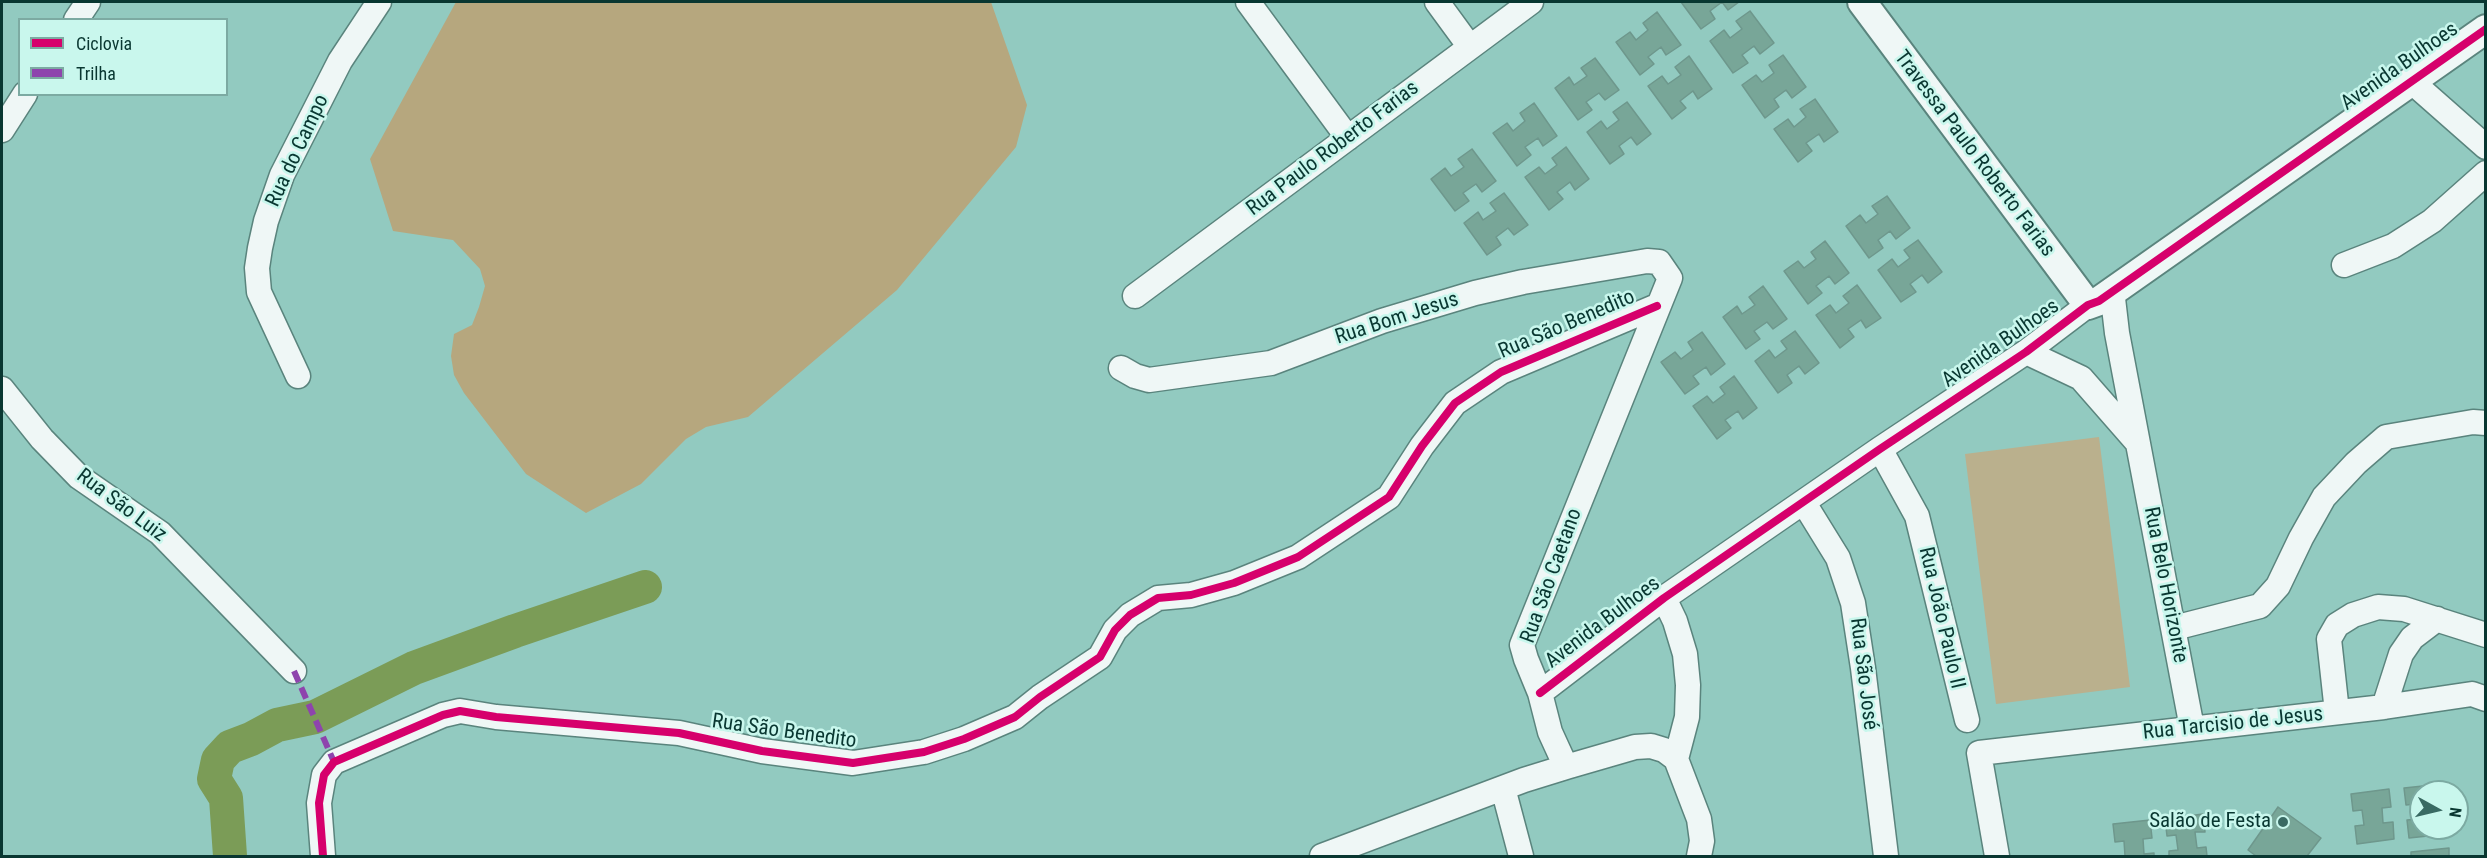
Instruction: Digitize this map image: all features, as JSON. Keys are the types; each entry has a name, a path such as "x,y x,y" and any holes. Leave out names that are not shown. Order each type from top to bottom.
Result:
{"street":[{"path":"77,18 88,2"},
{"name":"Rua do Campo","path":"298,376 259,292 256,268 260,248 266,221 282,175 340,61 379,2"},
{"path":"1248,2 1348,138"},
{"path":"1437,2 1470,47"},
{"name":"Rua Paulo Roberto Farias","path":"1135,296 1531,2"},
{"name":"Travessa Paulo Roberto Farias","path":"1862,2 2088,304"},
{"name":"Avenida Bulhoes","path":"1540,693 1664,598 1880,449 2026,352 2088,304 2099,301 2486,29"},
{"path":"2411,81 2486,147"},
{"path":"2,130 24,96"},
{"path":"2344,265 2393,246 2432,221 2486,173"},
{"name":"Rua Bom Jesus","path":"1121,368 1135,376 1155,379 1271,363 1382,321 1475,293 1523,282 1647,261 1659,262 1670,278"},
{"name":"Rua São Caetano","path":"1566,767 1550,732 1540,693 1522,645 1670,278"},
{"name":"Rua Belo Horizonte","path":"2112,290 2117,333 2192,728"},
{"name":"Rua São Benedito","path":"323,856 319,803 324,775 334,762 443,715 460,711 496,717 679,733 762,751 854,763 924,752 964,739 1015,717 1040,697 1100,657 1115,630 1130,615 1158,598 1191,595 1234,583 1298,557 1389,497 1422,446 1455,404 1501,372 1657,306"},
{"name":"Rua Belo Horizonte","path":"2026,352 2081,378 2137,442"},
{"name":"Rua São Luiz","path":"2,388 42,439 78,477 160,533 294,671"},
{"path":"2174,628 2260,606 2278,586 2324,497 2356,463 2386,437 2473,422 2486,423"},
{"name":"Rua João Paulo II","path":"1880,449 1917,516 1967,720"},
{"name":"Rua São José","path":"1804,503 1838,558 1853,603 1886,856"},
{"path":"1664,598 1675,621 1685,654 1688,685 1687,717 1676,759"},
{"path":"2337,712 2329,639 2337,625 2353,615 2378,607 2404,609 2486,635"},
{"path":"2384,707 2402,654 2412,638 2437,619"},
{"name":"Rua Tarcisio de Jesus","path":"1997,856 1979,753 2192,728 2257,728 2337,712 2472,694 2486,699"},
{"path":"1322,856 1503,788 1635,747 1651,746 1664,750 1676,759 1699,819 1702,841 1700,856"},
{"path":"1503,788 1521,856"}],"shaded area":[{"path":"456,2 991,2 1027,105 1016,147 897,290 748,417 706,427 686,439 641,484 586,513 526,474 464,393 454,375 451,356 454,334 472,325 479,307 485,286 480,269 453,240 393,231 370,159"},
{"path":"2099,437 2130,687 1996,704 1965,454"}],"building":[{"path":"1681,2 1722,2 1710,11 1715,19 1701,29"},
{"path":"1722,2 1739,2 1728,10"},
{"path":"1750,11 1774,43 1760,54 1754,46 1742,55 1748,63 1733,73 1710,41 1724,30 1730,38 1742,29 1736,21"},
{"path":"1657,12 1681,45 1666,55 1661,47 1648,57 1654,64 1640,75 1616,42 1630,32 1636,40 1648,30 1643,23"},
{"path":"1783,55 1806,87 1792,98 1786,90 1774,99 1779,107 1765,118 1742,85 1756,75 1762,82 1774,73 1769,65"},
{"path":"1689,56 1712,89 1698,99 1693,91 1680,101 1686,108 1672,119 1648,86 1662,76 1668,84 1681,75 1675,67"},
{"path":"1595,58 1619,90 1605,100 1599,93 1586,102 1592,110 1578,120 1555,88 1569,77 1574,85 1587,76 1581,68"},
{"path":"1815,99 1838,132 1824,142 1819,134 1806,143 1812,151 1798,162 1774,129 1788,119 1794,127 1806,117 1800,109"},
{"path":"1627,102 1651,134 1637,145 1631,137 1619,146 1624,154 1610,164 1587,132 1601,121 1607,129 1619,120 1613,112"},
{"path":"1534,103 1557,136 1543,146 1538,138 1525,147 1531,155 1517,166 1493,133 1507,123 1513,131 1525,121 1520,113"},
{"path":"1566,147 1589,179 1575,190 1570,182 1557,192 1563,199 1549,210 1525,177 1539,167 1545,174 1557,165 1552,158"},
{"path":"1472,149 1496,181 1482,192 1476,184 1463,193 1469,201 1455,211 1431,179 1445,168 1451,176 1464,167 1458,159"},
{"path":"1504,193 1528,225 1514,235 1508,228 1496,237 1501,245 1487,255 1464,223 1478,212 1483,220 1496,211 1490,203"},
{"path":"1887,196 1910,228 1896,239 1890,231 1878,240 1883,248 1869,258 1846,226 1860,215 1866,223 1878,214 1872,206"},
{"path":"1918,240 1942,272 1928,283 1922,275 1910,284 1916,292 1901,302 1878,270 1892,259 1898,267 1910,258 1904,250"},
{"path":"1825,241 1849,273 1835,284 1829,276 1816,286 1822,293 1808,304 1784,271 1798,261 1804,268 1816,259 1811,252"},
{"path":"1857,285 1881,318 1866,328 1861,320 1848,329 1854,337 1840,348 1816,315 1830,305 1836,313 1849,303 1843,296"},
{"path":"1763,286 1787,319 1773,329 1767,322 1754,331 1760,339 1746,349 1723,317 1737,306 1742,314 1755,305 1749,297"},
{"path":"1795,331 1819,363 1805,374 1799,366 1787,375 1792,383 1778,393 1755,361 1769,350 1775,358 1787,349 1781,341"},
{"path":"1702,332 1725,364 1711,375 1706,367 1693,376 1699,384 1685,394 1661,362 1675,352 1681,359 1693,350 1688,342"},
{"path":"1734,376 1757,408 1743,419 1738,411 1725,420 1731,428 1717,439 1693,406 1707,396 1713,403 1725,394 1720,387"},
{"path":"2409,787 2409,805 2406,805 2404,788"},
{"path":"2389,789 2391,807 2382,808 2383,823 2393,822 2394,839 2357,844 2355,826 2364,825 2362,810 2353,811 2351,794"},
{"name":"Salão de Festa","path":"2278,807 2321,838 2307,856 2256,856 2248,850"},
{"path":"2203,814 2205,832 2195,832 2197,848 2206,847 2207,856 2169,856 2169,851 2178,850 2176,835 2167,836 2165,819"},
{"path":"2150,820 2152,838 2143,839 2144,854 2154,853 2154,856 2125,856 2124,841 2115,842 2113,824"},
{"path":"2449,848 2449,856 2411,856 2411,852"}],"waterway":[{"path":"230,856 226,798 214,779 218,760 230,747 277,725 315,717 414,668 645,587"}],"marked path":[{"path":"294,671 334,762"}],"cycle path":[{"path":"1540,693 1664,598 1880,449 2026,352 2088,305 2099,301 2486,29"},
{"path":"323,856 319,803 324,775 334,762 443,715 460,711 496,717 679,733 762,751 853,763 924,752 964,739 1015,717 1040,697 1100,657 1115,630 1130,615 1158,598 1191,595 1234,583 1298,557 1389,497 1422,446 1455,403 1501,372 1657,306"}],"place":[{"name":"Salão de Festa","path":"2283,822"}]}
